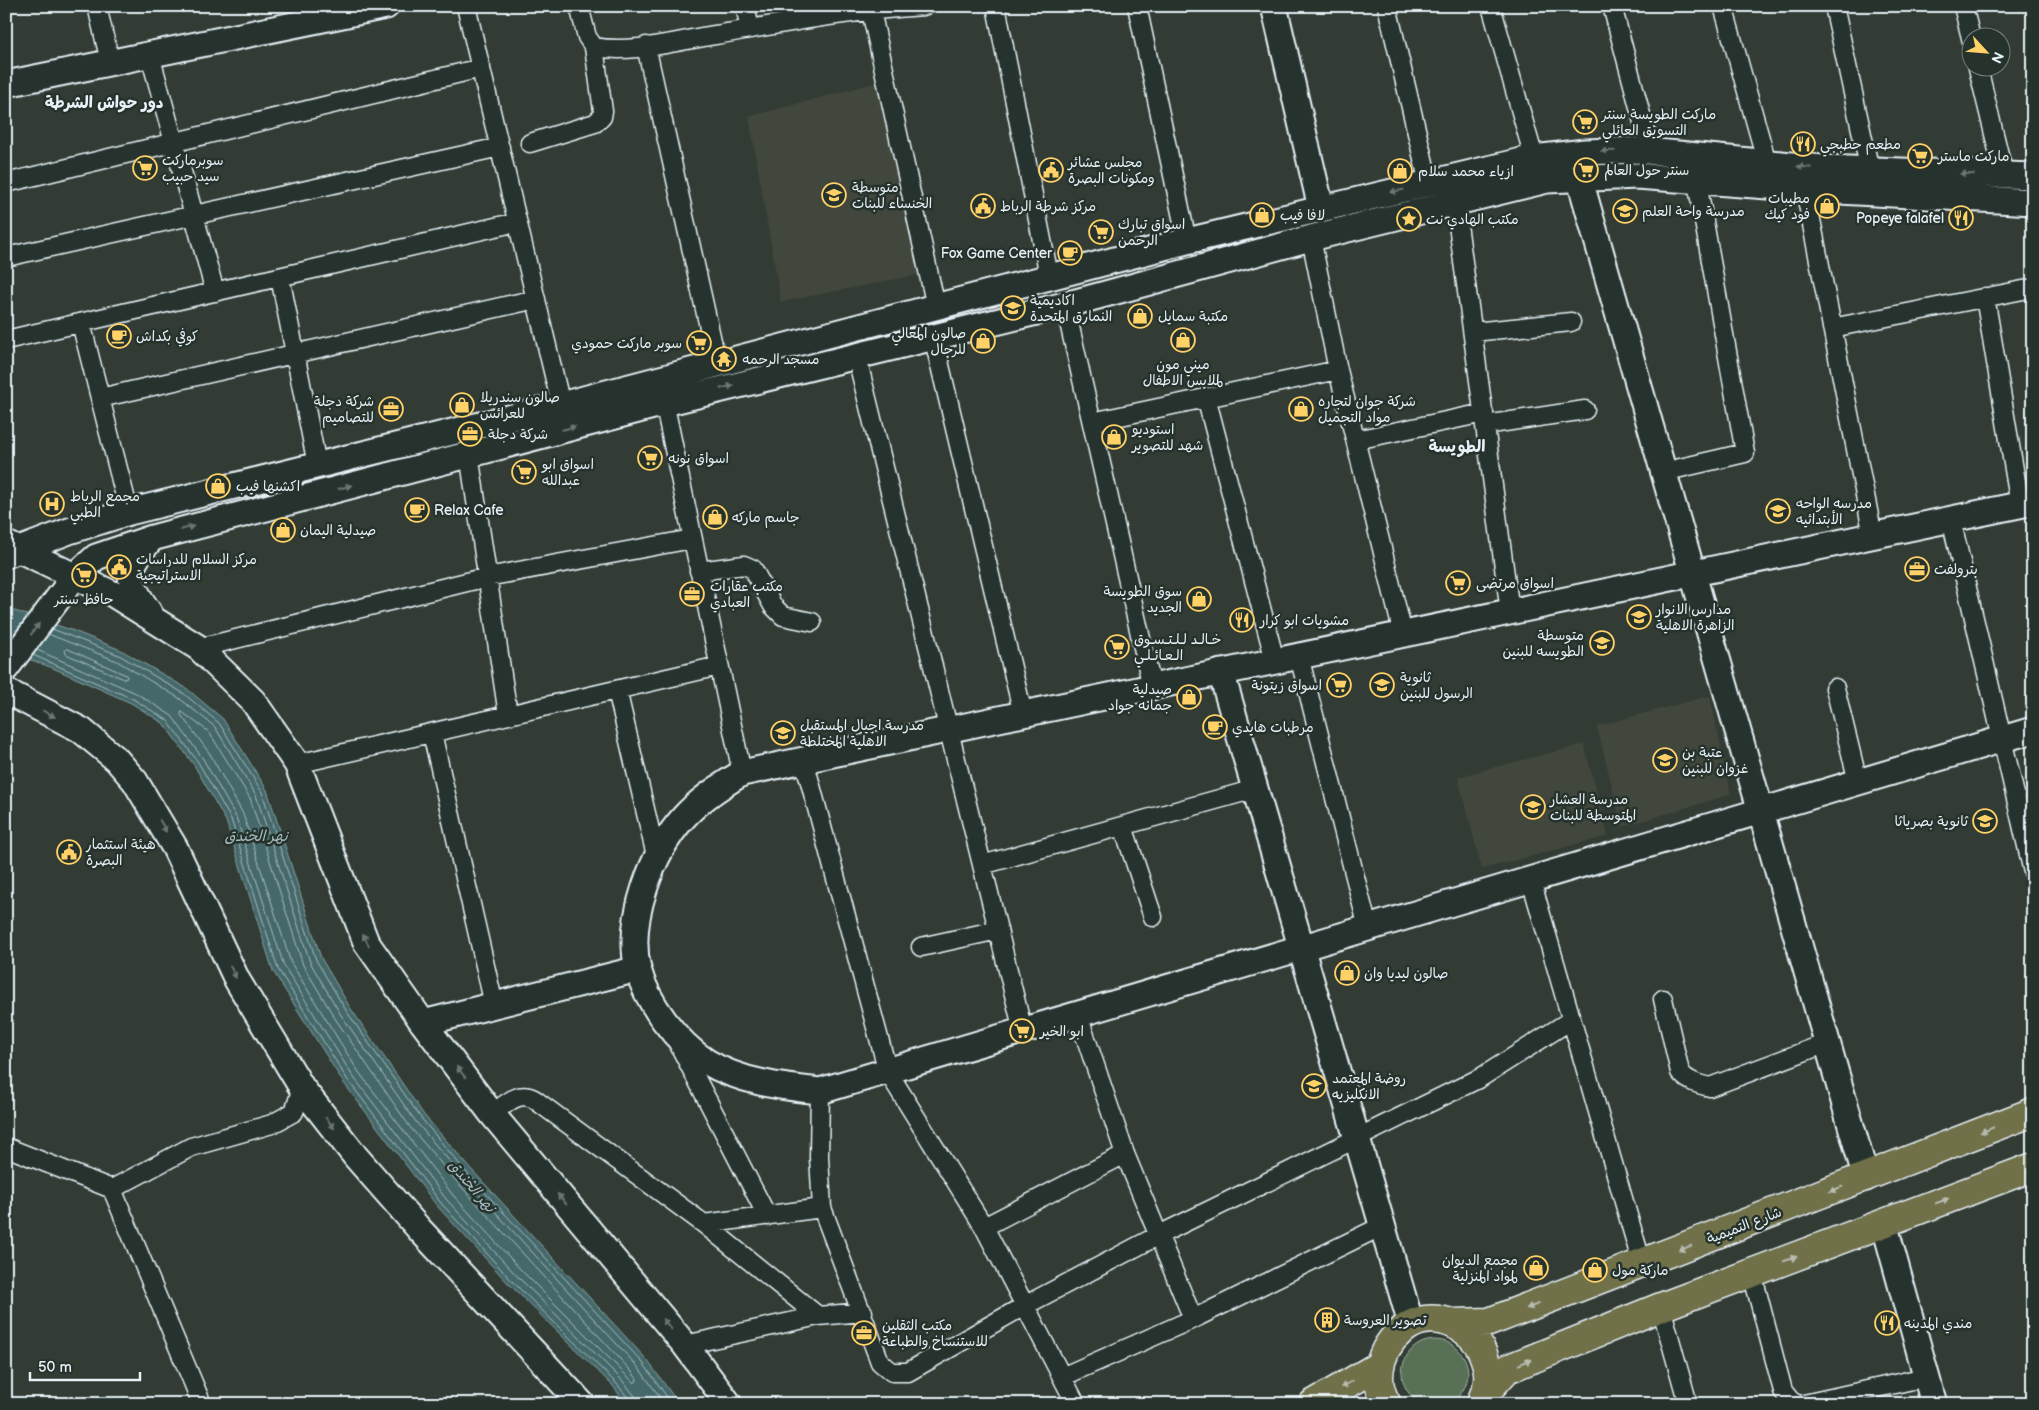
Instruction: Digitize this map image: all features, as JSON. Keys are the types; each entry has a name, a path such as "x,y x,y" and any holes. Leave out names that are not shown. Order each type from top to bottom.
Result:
{"main road":[{"path":"6,84 150,55 333,11 386,6"},
{"path":"1274,6 1321,208"},
{"path":"1637,176 1644,151"},
{"path":"10,549 129,512 659,379 1195,238 1534,158 1585,152 1644,151 1870,171 2033,176"},
{"path":"9,664 74,577 96,556 152,538 665,403 856,354 1065,305 1311,238 1547,180 1579,177 1637,176 1805,190 2033,202"},
{"path":"1579,177 1866,1178"},
{"path":"1195,238 1210,265"},
{"path":"2026,503 742,773 724,784 685,817 657,860 648,878 639,909 636,946 638,968 651,1001 672,1032 707,1062 744,1077 781,1087 820,1091 2033,730"},
{"path":"152,538 141,551 132,567 131,585 154,620"},
{"path":"10,549 113,594 199,648 253,701 297,764 366,942 423,1023 492,1114 685,1345 729,1404"},
{"path":"1221,672 1411,1324 1398,1334 1386,1348 1380,1365 1379,1382 1388,1404"},
{"path":"6,691 81,730 116,759 135,781 175,848 237,980 302,1088 356,1157 420,1230 582,1404"},
{"path":"423,1023 638,968"},
{"name":"شارع التميمية","path":"1411,1324 1439,1320 1452,1323 1489,1322 2033,1112"},
{"path":"1483,1397 1507,1369 1661,1307 2033,1167"},
{"path":"1884,1223 1934,1404"},
{"path":"1452,1323 1468,1332 1480,1346 1490,1376 1483,1397"},
{"path":"1313,1404 1380,1365"}],"street":[{"path":"97,6 110,62"},
{"path":"466,6 561,404"},
{"path":"530,143 596,123 602,117 603,111 594,47 587,37 579,6"},
{"path":"745,6 750,29"},
{"path":"594,47 606,49 646,46 871,8 924,6"},
{"path":"996,6 1049,276"},
{"path":"1137,6 1195,238"},
{"path":"1387,6 1429,184"},
{"path":"1491,6 1534,158"},
{"path":"1612,6 1644,151"},
{"path":"1723,6 1767,163"},
{"path":"1834,6 1870,171"},
{"path":"1963,6 1968,28"},
{"path":"871,8 936,307"},
{"path":"646,46 717,363"},
{"path":"150,55 215,292"},
{"path":"6,183 481,68"},
{"path":"1980,78 2004,175"},
{"path":"6,257 500,147"},
{"path":"1663,472 1745,453 1697,182"},
{"path":"1805,190 1873,536"},
{"path":"1455,202 1510,612"},
{"path":"6,340 518,222"},
{"path":"1311,238 1338,370 1403,634"},
{"path":"280,277 317,465"},
{"path":"1832,328 2033,288"},
{"path":"1985,297 2026,503"},
{"path":"100,398 536,298"},
{"path":"1065,305 1152,687"},
{"path":"1473,332 1571,322"},
{"path":"81,323 129,512"},
{"path":"934,336 1023,714"},
{"path":"856,354 1023,1031"},
{"path":"1092,422 1338,370"},
{"path":"659,379 742,773"},
{"path":"1206,397 1275,661"},
{"path":"1356,440 1484,419 1585,410"},
{"path":"469,454 508,715"},
{"path":"1951,519 2033,872"},
{"path":"199,648 487,577 692,539"},
{"path":"699,571 744,565 754,570 773,606 783,616 812,622"},
{"path":"1300,656 1368,928"},
{"path":"297,764 719,666"},
{"path":"1835,688 1858,782"},
{"path":"617,690 657,860"},
{"path":"432,733 494,1005"},
{"path":"804,760 888,1072 984,1227 1024,1306 1064,1376 1076,1404"},
{"path":"982,865 1256,789"},
{"path":"1124,826 1153,917"},
{"path":"1531,880 1642,1264"},
{"path":"921,947 998,930"},
{"path":"1663,999 1680,1072 1686,1080 1698,1084 1710,1087 1827,1043"},
{"path":"1078,1015 1125,1154 1193,1319"},
{"path":"820,1091 819,1158 822,1208 863,1312 880,1362 892,1372 908,1372 1024,1306 1159,1235 1356,1136 1480,1078 1571,1020"},
{"path":"672,1032 767,1216"},
{"path":"112,1189 191,1147 272,1124 294,1112 302,1088"},
{"path":"492,1114 518,1096 529,1096 704,1224 818,1316"},
{"path":"6,1147 112,1189 202,1404"},
{"path":"984,1227 1125,1154"},
{"path":"704,1224 822,1208"},
{"path":"1064,1376 1193,1319 1382,1226"},
{"path":"1752,1273 1783,1391 1796,1404"},
{"path":"1661,1307 1688,1404"},
{"path":"685,1345 818,1316 863,1312"},
{"path":"1804,1404 1926,1377"}],"shaded area":[{"name":"متوسطة الخنساء للبنات","path":"882,81 921,274 781,302 749,117"},
{"name":"عتبة بن غزوان للبنين","path":"1710,696 1731,794 1622,827 1597,726"},
{"name":"مدرسة العشار المتوسطة للبنات","path":"1584,744 1608,836 1482,869 1458,777"}],"green space":[{"path":"1435,1340 1447,1343 1458,1350 1465,1361 1468,1373 1465,1385 1458,1396 1447,1403 1435,1406 1423,1403 1412,1396 1405,1385 1402,1373 1405,1361 1412,1350 1423,1343"}],"water":[{"name":"نهر الخندق","path":"6,608 74,631 121,650 186,688 223,719 267,790 321,958 351,1009 424,1115 471,1169 647,1360 679,1404 626,1404 613,1386 508,1283 437,1206 343,1082 273,971 226,821 194,765 163,723 131,703 53,668 6,651"}],"place":[{"name":"ماركت الطويسة سنتر التسويق العائلي","path":"1585,122"},
{"name":"مطعم حطبجي","path":"1803,144"},
{"name":"ماركت ماستر","path":"1920,156"},
{"name":"سوبرماركت سيد حبيب","path":"145,168"},
{"name":"مجلس عشائر ومكونات البصرة","path":"1051,170"},
{"name":"سنتر حول العالم","path":"1586,170"},
{"name":"ازياء محمد سلام","path":"1400,171"},
{"name":"متوسطة الخنساء للبنات","path":"834,195"},
{"name":"مركز شرطة الرباط","path":"983,206"},
{"name":"مطيبات فود كيك","path":"1827,206"},
{"name":"مدرسة واحة العلم","path":"1625,211"},
{"name":"لافا فيب","path":"1262,215"},
{"name":"Popeye falafel","path":"1961,218"},
{"name":"مكتب الهادي نت","path":"1409,219"},
{"name":"اسواق تبارك الرحمن","path":"1101,232"},
{"name":"Fox Game Center","path":"1070,253"},
{"name":"اكاديمية النمارق المتحدة","path":"1013,308"},
{"name":"مكتبة سمايل","path":"1140,316"},
{"name":"كوفي بكداش","path":"119,336"},
{"name":"ميني مون لملابس الاطفال","path":"1183,340"},
{"name":"صالون المعالي للرجال","path":"983,341"},
{"name":"سوبر ماركت حمودي","path":"699,343"},
{"name":"مسجد الرحمه","path":"724,359"},
{"name":"صالون سندريلا للعرائس","path":"462,405"},
{"name":"شركة دجلة للتصاميم","path":"391,409"},
{"name":"شركة جوان لتجاره مواد التجميل","path":"1301,409"},
{"name":"شركة دجلة","path":"470,434"},
{"name":"استوديو شهد للتصوير","path":"1114,437"},
{"name":"اسواق نونه","path":"650,458"},
{"name":"اسواق ابو عبدالله","path":"524,472"},
{"name":"اكشنها فيب","path":"218,486"},
{"name":"مجمع الرباط الطبي","path":"52,504"},
{"name":"Relax Cafe","path":"417,510"},
{"name":"مدرسه الواحه الأبتدائيه","path":"1778,511"},
{"name":"جاسم ماركه","path":"715,517"},
{"name":"صيدلية اليمان","path":"283,530"},
{"name":"مركز السلام للدراسات الاستراتيجية","path":"119,567"},
{"name":"بترولفت","path":"1917,569"},
{"name":"حافظ سنتر","path":"84,575"},
{"name":"اسواق مرتضى","path":"1458,583"},
{"name":"مكتب عقارات العبادي","path":"692,594"},
{"name":"سوق الطويسة الجديد","path":"1199,599"},
{"name":"مدارس الانوار الزاهرة الاهلية","path":"1639,617"},
{"name":"مشويات ابو كرار","path":"1242,620"},
{"name":"متوسطة الطويسه للبنين","path":"1602,643"},
{"name":"خـالـد لـلـتـسـوق الـعـائـلـي","path":"1117,647"},
{"name":"اسواق زيتونة","path":"1339,685"},
{"name":"ثانوية الرسول للبنين","path":"1382,685"},
{"name":"صيدلية جمانه جواد","path":"1189,697"},
{"name":"مرطبات هايدي","path":"1215,727"},
{"name":"مدرسة اجيال المستقبل الاهلية المختلطة","path":"783,733"},
{"name":"عتبة بن غزوان للبنين","path":"1665,760"},
{"name":"مدرسة العشار المتوسطة للبنات","path":"1533,807"},
{"name":"ثانوية بصرياثا","path":"1985,821"},
{"name":"هيئة استثمار البصرة","path":"69,852"},
{"name":"صالون ليديا وان","path":"1347,973"},
{"name":"ابو الخير","path":"1022,1031"},
{"name":"روضة المعتمد الانكليزيه","path":"1314,1086"},
{"name":"مجمع الديوان لمواد المنزلية","path":"1536,1268"},
{"name":"ماركة مول","path":"1595,1270"},
{"name":"تصوير العروسة","path":"1327,1320"},
{"name":"مندي المدينه","path":"1887,1323"},
{"name":"مكتب الثقلين للاستنساخ والطباعة","path":"864,1333"}],"district":[{"name":"دور حواش الشرطة","path":"104,102"},
{"name":"الطويسة","path":"1457,446"}]}
